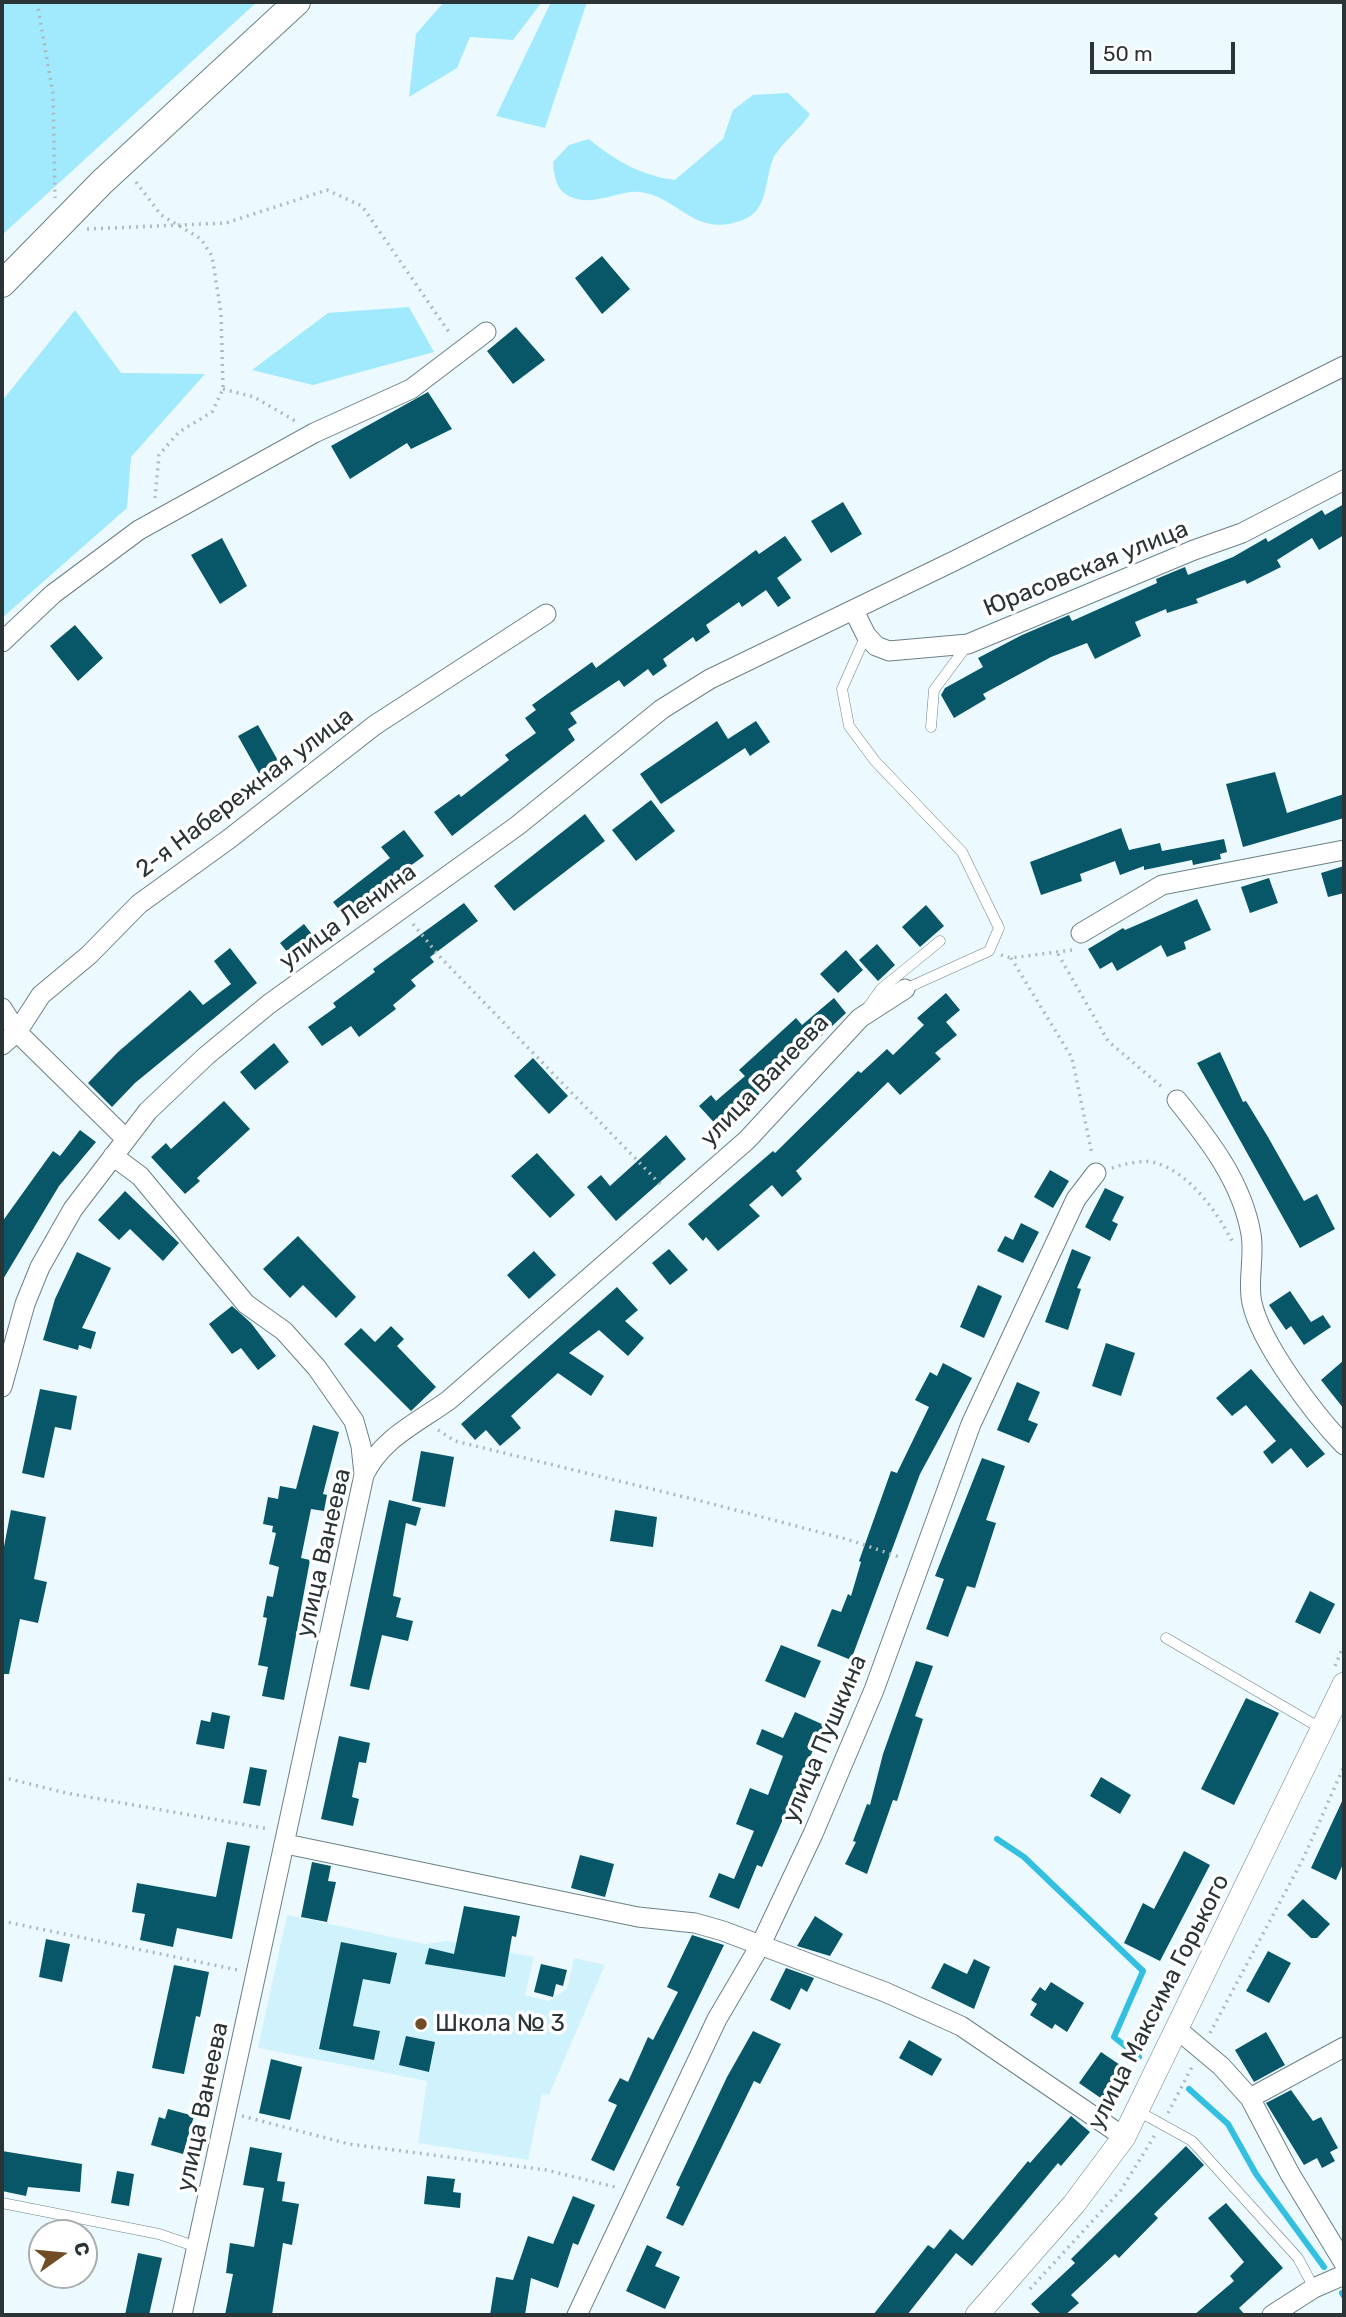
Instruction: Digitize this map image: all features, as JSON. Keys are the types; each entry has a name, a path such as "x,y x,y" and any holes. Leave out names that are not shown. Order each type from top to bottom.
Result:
{"main road":[{"path":"2,284 123,163 297,2"}],"street":[{"path":"2,642 52,594 139,530 314,433 411,390 486,332"},
{"name":"улица Ленина","path":"2,1387 7,1342 55,1237 148,1111 206,1056 269,1004 517,826 662,709 758,653 854,611 1344,366"},
{"name":"Юрасовская улица","path":"866,635 876,646 889,651 968,643 1194,550 1242,533 1344,480"},
{"path":"854,611 866,635"},
{"name":"2-я Набережная улица","path":"2,1045 17,1032 41,995 89,955 139,904 229,839 375,725 546,614"},
{"path":"1081,933 1162,885 1344,850"},
{"name":"улица Ванеева","path":"183,2315 364,1475 378,1451 397,1434 422,1420 769,1119 860,1018 905,989"},
{"path":"2,1008 17,1032 126,1139"},
{"path":"1177,1100 1210,1140 1226,1168 1245,1212 1251,1235 1251,1302 1259,1324 1297,1390 1344,1445"},
{"path":"113,1156 140,1176 246,1304 285,1331 317,1368 364,1431 379,1437 397,1434"},
{"name":"улица Пушкина","path":"578,2315 717,2020 761,1944 836,1781 920,1565 971,1424 1076,1199 1096,1173"},
{"path":"354,1421 361,1446 364,1475"},
{"name":"улица Максима Горького","path":"977,2315 1074,2204 1124,2137 1344,1684"},
{"path":"287,1838 638,1917 695,1923 761,1944 961,2026 1124,2137"},
{"path":"1178,2030 1202,2048 1250,2098 1290,2174 1344,2263"},
{"path":"1250,2098 1344,2047"},
{"path":"1272,2315 1314,2288 1344,2275"}],"lane":[{"path":"866,635 842,688 849,726 875,761 962,852 999,928 989,951 905,989"},
{"path":"931,727 934,690 968,643"},
{"path":"860,1018 881,989 940,941"},
{"path":"1166,1638 1322,1730"},
{"path":"1138,2111 1192,2141 1298,2258 1314,2288"},
{"path":"2,2203 159,2234 197,2247"}],"path":[{"path":"37,2 53,94 56,231 226,223 327,190 362,206 462,351"},
{"path":"123,163 160,215 201,239 212,256 221,313 223,389 212,412 179,432 159,455 154,489 158,520"},
{"path":"223,389 254,397 314,433"},
{"path":"401,909 441,958 677,1201"},
{"path":"1177,1100 1108,1041 1058,954 1012,958 1072,1058 1096,1173 1119,1165 1155,1162 1184,1178 1221,1220 1234,1245"},
{"path":"422,1420 455,1441 853,1541 920,1565"},
{"path":"1161,2125 1304,1857 1344,1766"},
{"path":"2,1777 66,1793 287,1838"},
{"path":"2,1921 257,1974"},
{"path":"226,2112 349,2144 546,2170 635,2192"}],"shaded area":[{"path":"2,2 257,2 2,235"},
{"path":"444,2 542,2 513,40 470,37 457,68 409,97 416,34"},
{"path":"551,2 587,2 545,128 496,116"},
{"path":"788,93 810,114 775,154 762,201 752,215 745,219 728,224 700,221 654,195 640,192 580,200 562,191 557,182 553,162 569,145 589,139 629,166 651,175 675,180 723,139 733,110 753,95"},
{"path":"409,307 434,352 313,385 252,370 328,313"},
{"path":"75,310 121,373 205,374 131,457 127,508 2,618 2,401"},
{"name":"Школа № 3","path":"287,1915 425,1944 448,1941 534,1957 525,1995 549,2001 567,1989 574,1958 605,1965 549,2095 542,2094 528,2160 418,2143 427,2081 258,2048"}],"building":[{"path":"602,256 630,289 602,314 575,278"},
{"path":"516,327 545,360 513,384 487,351"},
{"path":"428,392 452,429 411,449 407,443 350,479 331,446"},
{"path":"843,502 862,534 831,553 811,521"},
{"path":"1344,504 1344,535 1319,550 1312,538 1277,560 1281,567 1247,584 1245,580 1196,599 1198,603 1167,613 1166,609 1135,622 1141,636 1095,659 1087,643 1051,657 983,694 986,699 954,718 941,695 945,688 983,667 978,658 1022,635 1069,615 1072,621 1157,583 1156,579 1185,567 1188,575 1233,557 1266,538 1268,542 1322,510 1325,515"},
{"path":"785,536 802,560 777,578 791,598 778,607 766,590 742,607 739,602 706,625 710,632 696,642 693,637 663,659 667,666 653,676 648,669 624,687 619,680 570,713 577,723 568,729 575,740 452,836 434,812 459,794 461,797 509,760 505,755 536,733 525,718 536,710 532,705 592,662 596,668 756,550 759,554"},
{"path":"222,538 247,586 220,604 191,555"},
{"path":"75,625 103,658 78,681 50,646"},
{"path":"717,721 728,739 756,721 770,742 750,756 745,748 661,804 640,774"},
{"path":"258,725 281,766 261,777 238,736"},
{"path":"1275,772 1287,813 1344,794 1344,818 1243,847 1226,784"},
{"path":"651,800 675,831 636,861 612,830"},
{"path":"585,814 605,841 514,911 494,886"},
{"path":"1121,828 1129,850 1160,843 1162,851 1224,839 1227,852 1220,854 1221,859 1193,865 1192,860 1144,870 1144,866 1120,875 1115,861 1080,874 1082,881 1041,895 1030,862"},
{"path":"404,830 424,856 378,889 381,893 347,920 333,902 390,858 381,847"},
{"path":"1344,866 1344,893 1328,897 1321,873"},
{"path":"1269,878 1278,903 1250,913 1241,887"},
{"path":"1197,899 1211,930 1184,942 1186,949 1167,957 1161,945 1117,971 1112,962 1100,969 1088,949 1123,928 1125,930"},
{"path":"464,903 478,921 430,957 434,962 411,980 416,986 393,1005 396,1009 359,1037 351,1026 322,1046 308,1027 336,1007 333,1003 375,972 373,969"},
{"path":"926,905 944,926 920,947 902,927"},
{"path":"304,924 315,938 292,958 280,943"},
{"path":"877,944 895,965 878,981 859,960"},
{"path":"230,948 257,983 135,1083 112,1107 88,1083 118,1052 190,990 203,1005 231,984 214,961"},
{"path":"846,950 863,970 838,993 820,974"},
{"path":"946,993 960,1010 946,1022 957,1035 935,1053 941,1059 900,1095 888,1082 796,1171 802,1179 782,1197 772,1185 749,1205 760,1216 718,1251 706,1237 703,1241 688,1224 773,1151 775,1153 858,1071 861,1073 887,1049 893,1055 924,1025 917,1018"},
{"path":"834,998 846,1013 721,1130 699,1106 711,1095 716,1101 745,1076 739,1070 796,1018 802,1025"},
{"path":"274,1043 289,1062 255,1090 240,1072"},
{"path":"1220,1052 1243,1102 1246,1101 1304,1201 1317,1194 1335,1229 1300,1248 1197,1063"},
{"path":"533,1058 568,1096 549,1114 514,1076"},
{"path":"224,1101 250,1129 197,1178 200,1181 185,1194 151,1157 166,1143 171,1149"},
{"path":"80,1130 96,1142 59,1186 2,1281 2,1222 53,1151 60,1156"},
{"path":"666,1135 686,1159 616,1221 587,1187 601,1175 610,1186"},
{"path":"537,1153 575,1195 550,1218 511,1176"},
{"path":"1050,1170 1069,1181 1053,1208 1034,1197"},
{"path":"1105,1188 1124,1197 1112,1221 1118,1224 1110,1241 1085,1227"},
{"path":"125,1191 179,1243 163,1261 130,1229 119,1240 98,1220"},
{"path":"1021,1223 1039,1232 1023,1263 997,1251 1005,1236 1013,1240"},
{"path":"298,1236 356,1297 336,1318 303,1285 290,1298 263,1269"},
{"path":"669,1249 688,1270 670,1285 652,1263"},
{"path":"1072,1249 1091,1257 1077,1288 1081,1289 1068,1330 1045,1322"},
{"path":"534,1251 556,1275 529,1299 507,1275"},
{"path":"77,1252 111,1268 82,1328 96,1332 91,1349 79,1345 78,1350 43,1340 55,1299"},
{"path":"978,1285 1002,1296 984,1338 960,1327"},
{"path":"617,1287 638,1310 625,1321 644,1338 628,1356 599,1330 569,1353 604,1376 591,1396 558,1373 511,1416 521,1428 500,1446 486,1430 475,1440 461,1424"},
{"path":"1290,1291 1311,1322 1323,1315 1331,1327 1304,1345 1291,1326 1286,1330 1269,1305"},
{"path":"232,1306 251,1323 276,1356 258,1370 241,1348 232,1354 209,1324"},
{"path":"391,1326 404,1339 397,1346 436,1387 411,1411 344,1344 361,1328 375,1342"},
{"path":"1106,1343 1135,1353 1121,1396 1092,1386"},
{"path":"1344,1360 1344,1409 1321,1380"},
{"path":"943,1363 972,1378 920,1474 851,1660 817,1646 832,1609 841,1612 848,1594 851,1596 861,1562 859,1561 891,1471 897,1473 929,1407 915,1400 930,1372 937,1376"},
{"path":"1251,1369 1325,1454 1307,1468 1291,1448 1272,1464 1263,1452 1276,1441 1246,1405 1232,1416 1216,1398"},
{"path":"1017,1382 1040,1392 1028,1420 1038,1424 1029,1443 997,1430"},
{"path":"40,1389 77,1396 71,1430 55,1427 44,1478 22,1473"},
{"path":"313,1425 339,1432 323,1494 327,1495 324,1511 311,1509 301,1558 310,1560 284,1700 262,1696 268,1667 258,1665 267,1618 263,1617 267,1596 273,1597 279,1567 269,1564 276,1533 272,1532 273,1526 263,1524 268,1497 278,1499 280,1486 296,1489"},
{"path":"421,1451 454,1457 445,1507 412,1501"},
{"path":"982,1458 1005,1466 986,1520 996,1523 975,1588 967,1586 948,1637 926,1629 944,1579 935,1576"},
{"path":"389,1500 421,1508 416,1526 406,1523 393,1596 401,1598 396,1617 413,1621 408,1641 382,1635 369,1690 350,1686"},
{"path":"11,1510 46,1517 34,1579 47,1582 38,1623 20,1619 9,1674 2,1674 2,1557"},
{"path":"615,1510 657,1517 653,1547 610,1541"},
{"path":"1310,1591 1335,1604 1320,1634 1295,1622"},
{"path":"781,1645 821,1661 805,1698 765,1681"},
{"path":"916,1661 933,1666 915,1716 923,1719 897,1801 893,1800 867,1874 845,1864 856,1842 853,1841 867,1804 870,1805 883,1754"},
{"path":"1246,1698 1279,1713 1234,1805 1201,1789"},
{"path":"212,1712 230,1716 224,1749 196,1744 201,1720 210,1722"},
{"path":"795,1712 824,1725 762,1867 757,1865 739,1909 709,1897 719,1873 734,1879 754,1831 736,1824 750,1788 768,1795 783,1756 756,1744 762,1729 783,1738"},
{"path":"339,1736 370,1743 366,1763 359,1762 352,1797 359,1799 353,1826 321,1819"},
{"path":"250,1767 267,1770 260,1806 243,1803"},
{"path":"1101,1777 1131,1795 1120,1814 1090,1796"},
{"path":"1344,1797 1344,1862 1336,1880 1311,1868"},
{"path":"227,1842 250,1846 232,1939 177,1928 173,1947 140,1940 145,1914 132,1912 137,1883 216,1897"},
{"path":"1184,1851 1210,1865 1160,1961 1124,1943 1143,1903 1154,1909"},
{"path":"580,1855 614,1864 605,1897 571,1888"},
{"path":"312,1862 331,1866 328,1881 336,1882 327,1922 301,1917"},
{"path":"1303,1899 1330,1924 1317,1938 1311,1938 1287,1915"},
{"path":"464,1906 520,1916 516,1937 512,1936 505,1977 425,1964 429,1948 454,1954"},
{"path":"815,1916 843,1934 830,1956 797,1946"},
{"path":"692,1935 724,1945 614,2171 591,2160 617,2105 608,2101 620,2078 628,2082 648,2037 653,2040 678,1992 667,1987"},
{"path":"46,1939 70,1944 62,1982 39,1977"},
{"path":"341,1942 397,1953 390,1984 363,1979 353,2026 380,2031 374,2060 319,2049"},
{"path":"1268,1951 1291,1963 1269,2003 1246,1991"},
{"path":"974,1959 990,1967 974,2009 931,1988 944,1963 967,1974"},
{"path":"541,1964 567,1970 563,1986 556,1984 553,1997 534,1992"},
{"path":"174,1965 209,1972 200,2017 196,2016 184,2074 152,2068"},
{"path":"786,1968 814,1978 807,1992 801,1988 790,2010 770,2000"},
{"path":"1051,1982 1084,2003 1067,2032 1055,2024 1052,2029 1030,2015 1037,2004 1031,2000 1040,1987 1045,1991"},
{"path":"753,2031 781,2044 760,2084 754,2081 683,2226 666,2218 680,2187 676,2185 727,2077"},
{"path":"1266,2032 1285,2065 1254,2082 1235,2050"},
{"path":"406,2036 435,2042 429,2072 399,2065"},
{"path":"909,2040 942,2059 932,2076 899,2058"},
{"path":"1101,2052 1126,2069 1105,2101 1079,2083"},
{"path":"271,2059 302,2067 290,2120 259,2113"},
{"path":"1291,2090 1313,2121 1321,2117 1338,2148 1330,2152 1335,2161 1322,2168 1317,2158 1304,2165 1266,2103"},
{"path":"168,2109 194,2116 183,2154 151,2145 159,2117 165,2119"},
{"path":"1071,2116 1090,2132 1061,2166 1058,2163 972,2266 956,2253 907,2315 873,2315 928,2245 934,2249 950,2229 963,2240 1028,2161 1030,2163"},
{"path":"1186,2146 1204,2165 1154,2214 1158,2218 1119,2258 1115,2254 1071,2295 1079,2303 1065,2315 1042,2315 1031,2304 1075,2263 1071,2259"},
{"path":"250,2147 282,2153 277,2181 285,2182 282,2201 299,2204 292,2245 283,2243 272,2315 225,2315 233,2274 226,2273 230,2243 254,2247 264,2188 243,2185"},
{"path":"2,2151 82,2164 80,2192 28,2187 26,2196 2,2191"},
{"path":"117,2171 134,2174 129,2206 111,2203"},
{"path":"427,2176 455,2179 453,2192 461,2193 460,2208 424,2204"},
{"path":"573,2196 595,2205 578,2245 573,2243 558,2288 531,2278 525,2315 490,2315 496,2277 513,2280 528,2236 553,2244"},
{"path":"1226,2203 1283,2268 1239,2308 1245,2315 1194,2315 1234,2281 1230,2276 1244,2262 1208,2218"},
{"path":"647,2245 662,2252 655,2266 680,2277 665,2309 626,2291"},
{"path":"138,2253 162,2258 149,2315 125,2315"}],"waterway":[{"path":"997,1839 1024,1857 1143,1971 1114,2037 1139,2057"},
{"path":"1189,2089 1228,2124 1256,2174 1324,2267"}],"place":[{"name":"Школа № 3","path":"421,2024"}]}
